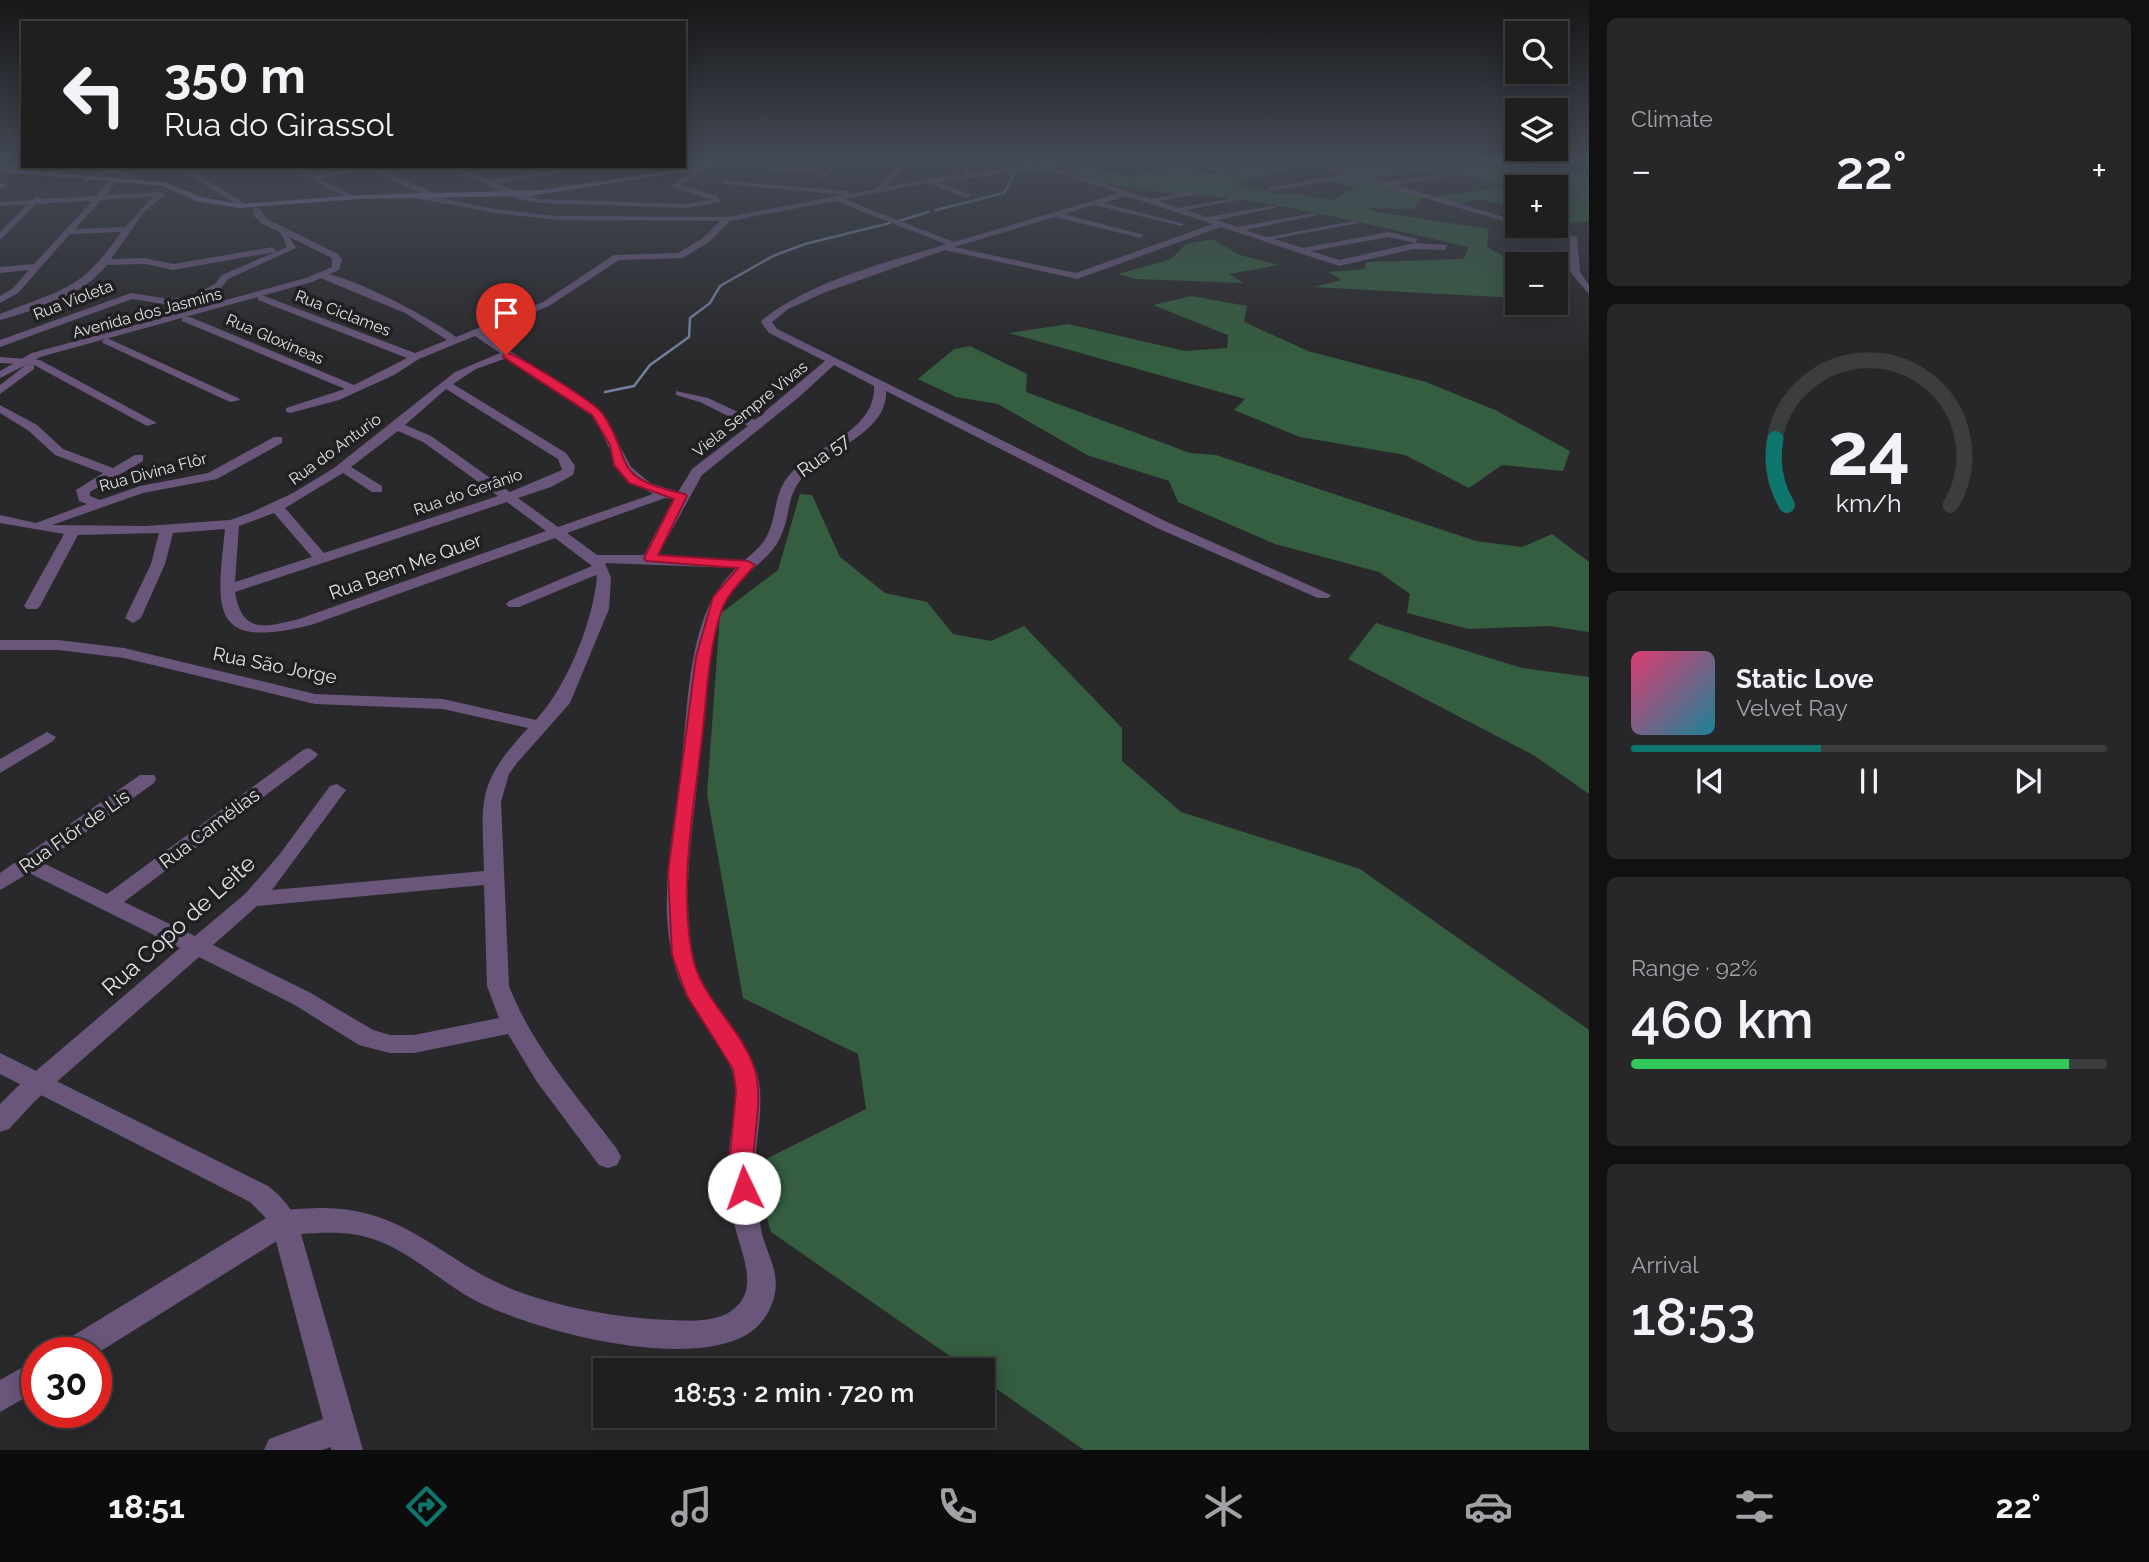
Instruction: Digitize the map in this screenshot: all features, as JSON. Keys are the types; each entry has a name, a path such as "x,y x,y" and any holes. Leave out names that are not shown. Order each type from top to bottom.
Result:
{"street":[{"path":"0,300 13,293 73,226"},
{"path":"0,317 79,285 92,276 131,226"},
{"path":"275,226 335,256 338,260 335,268 321,275"},
{"path":"290,410 325,402 390,373 415,357 478,334 505,318 546,304 617,257 680,256 706,240 720,226"},
{"path":"903,226 950,247 1074,276 1217,226"},
{"path":"1019,226 837,285 769,318 767,326 1162,525 1323,595"},
{"path":"1100,226 1140,235"},
{"path":"1227,226 1341,264 1414,246 1445,247"},
{"path":"1237,229 1255,226"},
{"path":"1261,237 1281,237 1340,226"},
{"path":"68,232 128,229"},
{"path":"104,262 145,261 173,267 293,246 284,231"},
{"path":"1281,237 1314,249 1389,233 1415,241"},
{"path":"1568,237 1574,239 1575,272 1589,291"},
{"path":"1370,242 1394,250"},
{"name":"Rua Violeta","path":"0,344 126,297 140,296 170,302 195,298 218,286 225,277 293,246"},
{"path":"0,270 36,267"},
{"path":"321,275 387,302 434,325 456,341"},
{"name":"Avenida dos Jasmins","path":"0,391 36,362 261,299 321,275"},
{"name":"Avenida dos Jasmins","path":"0,375 23,360 309,280"},
{"name":"Rua Ciclames","path":"261,299 415,357"},
{"name":"Rua Gloxineas","path":"186,319 353,389"},
{"path":"478,334 597,413 607,428 624,472 634,480 664,494"},
{"path":"107,341 234,400"},
{"name":"Rua do Anturio","path":"0,519 33,527 74,528 167,529 232,524 278,509 320,484 397,426 466,367 506,355"},
{"path":"0,360 36,362 151,423"},
{"name":"Viela Sempre Vivas","path":"650,558 681,496 708,460 756,425 832,360"},
{"name":"Rua do Gerânio","path":"227,590 507,498 568,472 568,461 445,384"},
{"name":"Rua 57","path":"284,1222 348,1220 377,1227 403,1238 460,1277 513,1303 574,1321 659,1333 707,1335 733,1327 751,1314 761,1294 760,1270 749,1234 741,1165 747,1091 744,1069 724,1033 694,990 682,955 677,872 704,657 720,597 774,538 780,503 789,482 814,457 875,416 882,402 880,384"},
{"path":"681,393 704,400 756,425"},
{"path":"0,408 33,428 48,444 71,458 112,472"},
{"path":"397,426 427,439 597,563 605,589 601,608 561,703 500,774 492,802 498,986 513,1024 608,1157"},
{"name":"Rua Divina Flôr","path":"33,527 140,490 212,476 278,440"},
{"path":"99,504 84,498 83,490 139,458"},
{"path":"342,467 377,489"},
{"name":"Rua Bem Me Quer","path":"232,524 228,607 235,620 249,629 268,633 664,494 681,496"},
{"path":"278,509 322,560"},
{"path":"32,606 74,528"},
{"path":"133,618 158,564 167,529"},
{"path":"513,604 597,563 650,558 748,565"},
{"name":"Rua São Jorge","path":"4,649 58,645 124,653 315,699 443,704 541,726"},
{"path":"0,767 47,737"},
{"name":"Rua Camélias","path":"110,902 309,754"},
{"name":"Rua Flôr de Lis","path":"0,883 148,779"},
{"name":"Rua Copo de Leite","path":"0,1121 37,1084 251,899 286,860 337,790"},
{"path":"28,864 110,902 195,949 301,998 367,1038 390,1044 414,1044 513,1024"},
{"path":"251,899 494,877"},
{"path":"0,1062 37,1084 259,1194 273,1206 284,1222 344,1439 280,1450"},
{"path":"97,1337 284,1222"},
{"path":"0,1396 21,1384"}],"green space":[{"path":"1375,226 1467,226 1489,229 1487,247 1505,256 1505,297 1314,287 1341,280 1329,272 1364,269 1367,262 1463,259 1469,247"},
{"path":"1212,239 1240,255 1279,265 1229,274 1243,283 1136,279 1118,274 1171,259 1186,244"},
{"path":"1191,296 1247,306 1244,322 1308,351 1426,382 1495,410 1570,451 1563,471 1502,465 1469,488 1405,455 1300,437 1234,410 1245,399 1009,333 1068,324 1185,351 1227,348 1228,335 1153,305"},
{"path":"970,346 1027,374 1026,392 1190,453 1216,455 1476,541 1522,547 1552,534 1589,562 1589,632 1549,626 1469,629 1407,613 1410,594 1379,572 1275,544 1178,502 1169,481 1087,455 998,404 956,397 918,379 954,349"},
{"path":"800,494 812,495 840,557 885,593 927,602 953,634 991,641 1024,626 1122,728 1122,761 1181,812 1360,869 1589,1030 1589,1450 1084,1450 995,1388 995,1358 953,1358 771,1232 752,1166 866,1109 858,1054 743,998 707,794 720,614 778,570"},
{"path":"1376,623 1522,668 1589,677 1589,794 1535,756 1348,659"}],"waterway":[{"path":"605,392 634,386 650,365 689,337 690,318 710,303 720,286 773,256 805,244 879,226"}],"route":[{"path":"506,355 597,413 615,445 624,472 646,487 664,494 681,496 650,558 748,565 720,597 714,612 704,657 677,872 682,955 694,990 724,1033 744,1069 747,1091 741,1165 744,1188"}]}
